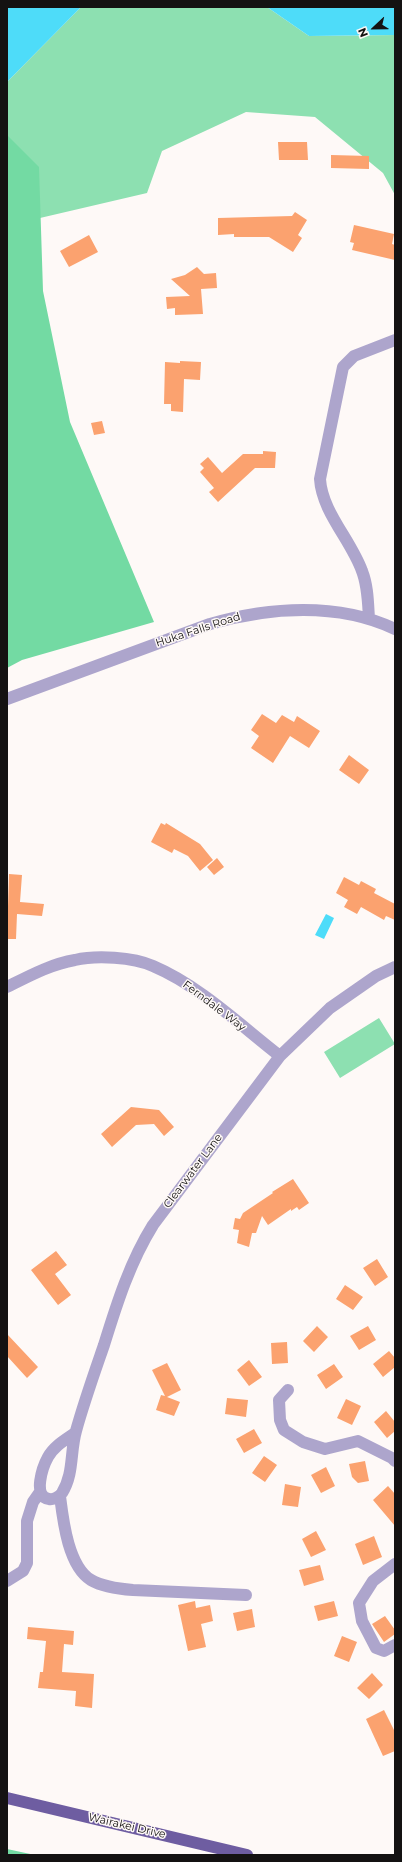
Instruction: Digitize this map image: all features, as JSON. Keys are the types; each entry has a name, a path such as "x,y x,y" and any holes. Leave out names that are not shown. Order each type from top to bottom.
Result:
{"main road":[{"name":"Wairakei Drive","path":"7,1798 247,1855"}],"street":[{"path":"369,619 366,587 362,570 325,501 320,488 320,479 343,367 354,356 395,340"},
{"name":"Huka Falls Road","path":"7,699 203,627 238,616 285,610 338,613 369,619 395,629"},
{"name":"Ferndale Way","path":"7,987 39,971 75,960 108,958 152,966 188,985 280,1056"},
{"name":"Clearwater Lane","path":"60,1496 70,1474 75,1433 122,1289 138,1248 153,1225 280,1056 330,1008 376,976 395,967"},
{"path":"288,1390 279,1400 280,1420 284,1430 303,1442 325,1448 358,1441 392,1458 395,1461"},
{"path":"7,1580 23,1571 27,1563 27,1521 33,1502 40,1492 40,1480 48,1456 60,1443 75,1433"},
{"path":"40,1492 43,1496 49,1499 60,1496 75,1562 83,1574 92,1580 119,1589 246,1595"},
{"path":"395,1564 373,1580 359,1603 362,1621 376,1648 384,1651 395,1645"}],"green space":[{"path":"81,7 267,7 309,36 395,35 395,195 383,173 315,117 246,112 162,151 147,193 40,218 7,135 7,82"},
{"path":"7,135 39,167 43,291 70,422 154,622 22,660 7,668"},
{"path":"379,1018 395,1044 340,1078 324,1052"},
{"path":"7,1849 35,1855 7,1855"}],"water":[{"path":"7,7 81,7 7,82"},
{"path":"267,7 395,7 395,35 309,36"},
{"path":"326,914 334,918 324,939 315,935"}],"building":[{"path":"278,142 307,142 308,160 279,160"},
{"path":"331,155 369,156 369,169 331,168"},
{"path":"295,212 307,220 298,235 302,238 293,252 269,237 234,237 234,234 218,235 218,218 292,216"},
{"path":"354,225 394,234 392,244 395,245 395,260 352,250 354,243 350,242"},
{"path":"89,235 98,252 69,267 60,251"},
{"path":"197,267 204,274 216,273 217,288 201,289 203,314 175,315 175,308 167,309 166,297 190,296 171,279 185,275"},
{"path":"180,361 201,362 200,380 184,379 183,412 171,411 171,404 164,404 165,362 180,363"},
{"path":"102,421 105,433 94,435 91,423"},
{"path":"263,451 276,452 275,468 255,468 218,502 209,492 214,488 200,472 204,468 200,464 208,457 222,473 243,454 263,454"},
{"path":"262,714 276,723 282,715 294,722 297,716 320,731 309,748 290,736 273,763 251,748 259,736 251,730"},
{"path":"349,755 369,770 359,784 339,770"},
{"path":"161,823 165,825 166,823 200,844 213,860 200,871 188,856 174,849 172,853 151,842"},
{"path":"217,858 224,867 214,875 207,867"},
{"path":"9,874 22,875 20,902 44,904 42,916 17,914 16,939 7,939"},
{"path":"344,877 359,885 361,881 376,889 374,893 395,904 395,920 386,916 384,920 361,907 357,914 344,907 348,900 336,893"},
{"path":"131,1107 159,1110 174,1127 164,1136 154,1124 136,1125 112,1147 101,1134"},
{"path":"293,1179 309,1203 299,1210 297,1207 291,1211 291,1209 268,1225 262,1216 256,1233 252,1233 249,1247 237,1243 239,1230 233,1229 235,1218 240,1219 243,1213"},
{"path":"56,1251 67,1265 55,1274 71,1295 58,1305 31,1270"},
{"path":"377,1259 388,1277 375,1286 363,1268"},
{"path":"345,1285 363,1297 353,1310 336,1299"},
{"path":"317,1326 328,1337 314,1352 303,1341"},
{"path":"368,1326 376,1340 359,1350 350,1336"},
{"path":"7,1334 38,1367 27,1378 7,1356"},
{"path":"287,1342 288,1363 272,1364 271,1343"},
{"path":"389,1351 395,1358 395,1367 383,1377 373,1364"},
{"path":"249,1360 262,1377 249,1386 237,1370"},
{"path":"167,1363 181,1390 167,1397 180,1402 174,1416 156,1410 161,1395 165,1396 152,1370"},
{"path":"334,1364 343,1377 326,1389 317,1375"},
{"path":"227,1398 248,1400 246,1417 225,1414"},
{"path":"346,1399 361,1406 352,1425 337,1418"},
{"path":"386,1411 395,1422 395,1431 387,1438 374,1422"},
{"path":"254,1429 262,1443 244,1453 236,1439"},
{"path":"264,1456 277,1465 265,1482 252,1473"},
{"path":"365,1461 369,1481 358,1483 352,1477 349,1464"},
{"path":"326,1467 335,1486 321,1493 311,1475"},
{"path":"285,1484 301,1487 298,1507 282,1505"},
{"path":"388,1486 395,1494 395,1526 373,1500"},
{"path":"316,1531 326,1550 311,1557 302,1539"},
{"path":"374,1536 382,1557 363,1565 355,1544"},
{"path":"320,1565 324,1580 304,1586 299,1570"},
{"path":"195,1601 196,1608 210,1605 213,1621 201,1624 206,1647 188,1651 178,1605"},
{"path":"334,1601 338,1616 318,1621 314,1606"},
{"path":"252,1609 255,1627 237,1631 233,1613"},
{"path":"385,1616 395,1630 395,1634 384,1642 372,1624"},
{"path":"28,1627 74,1631 73,1645 64,1644 62,1672 94,1674 92,1708 75,1706 76,1691 38,1688 40,1672 43,1672 46,1641 27,1639"},
{"path":"342,1636 357,1642 349,1662 334,1656"},
{"path":"372,1673 383,1685 369,1699 357,1688"},
{"path":"384,1710 395,1732 395,1751 383,1756 366,1719"}]}
